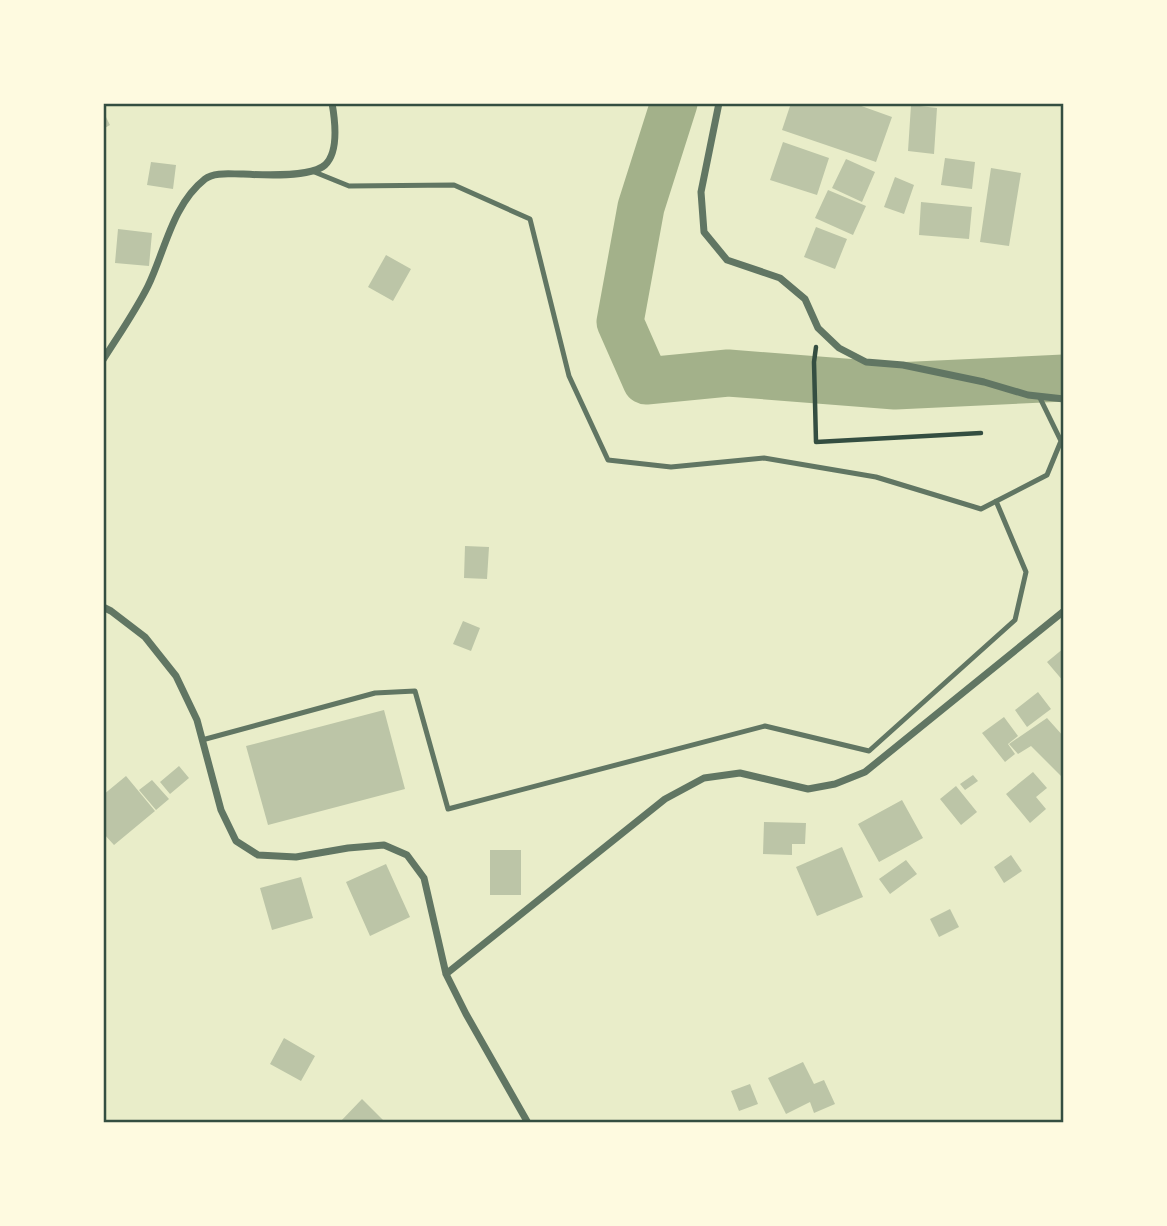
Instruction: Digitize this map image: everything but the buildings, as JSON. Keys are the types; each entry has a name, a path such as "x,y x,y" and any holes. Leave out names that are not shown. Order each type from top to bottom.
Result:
{"street":[{"path":"103,360 147,287 182,205 206,177 226,173 280,175 312,171 324,165 332,154 336,123 332,103"},
{"path":"719,103 701,192 704,232 727,260 780,278 805,299 818,328 839,348 866,362 903,365 984,382 1028,395 1064,399"},
{"path":"103,607 145,637 176,676 197,720 221,810 236,841 258,855 296,857 384,845 407,855 424,878 446,974 528,1123"},
{"path":"446,974 665,799 704,778 740,773 807,789 835,784 865,772 1064,611"}],"lane":[{"path":"312,171 349,186 454,185 530,219 569,376 608,460 671,467 764,458 876,477 981,509 1047,475 1060,441 1039,396"},
{"path":"202,740 375,693 415,691 448,809 765,726 869,751 1014,620 1026,572 996,501"}],"path":[{"path":"814,362 816,442 981,433"}],"waterway":[{"path":"674,103 641,207 620,322 646,381 728,373 895,386 1064,378"}]}
